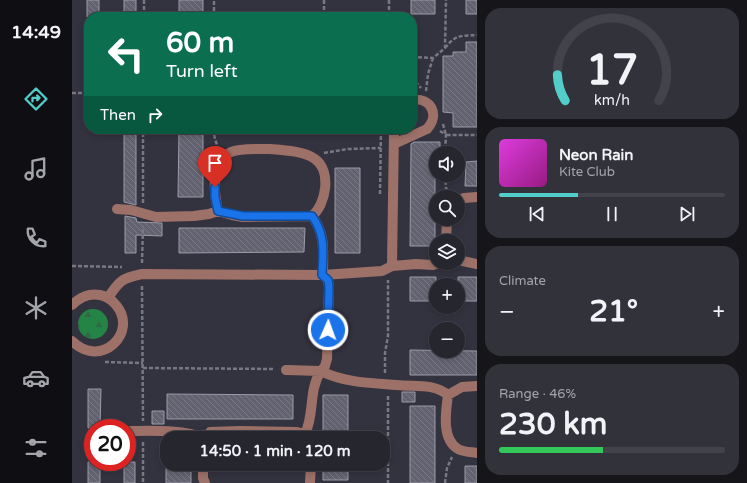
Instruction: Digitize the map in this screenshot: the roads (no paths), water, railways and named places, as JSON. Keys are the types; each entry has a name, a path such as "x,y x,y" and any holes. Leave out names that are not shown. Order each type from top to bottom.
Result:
{"lane":[{"path":"394,146 427,129 431,125 434,114 433,109 424,101 417,99"},
{"path":"389,268 394,134"},
{"path":"117,209 131,210 156,217 194,216 218,211 243,216 312,216 321,206 325,192 323,170 315,159 296,152 284,150 232,151 224,157 218,167 215,197 218,211"},
{"path":"465,198 477,197"},
{"path":"312,216 318,224 322,238 322,275"},
{"path":"465,261 477,264"},
{"path":"108,298 123,279 142,274 322,275 389,268 401,264 429,264"},
{"path":"308,431 315,382 325,366 327,359 329,287 328,280 322,275"},
{"path":"72,305 85,296 101,295 108,298 119,309 123,323 119,338 107,349 92,352 84,350 72,341"},
{"path":"286,370 321,371 343,380 431,387 448,395"},
{"path":"448,395 462,387 477,386"},
{"path":"448,395 446,409 448,432 451,442 460,450 477,453"},
{"path":"136,431 160,432"},
{"path":"203,471 205,483"},
{"path":"310,483 311,471"}]}
